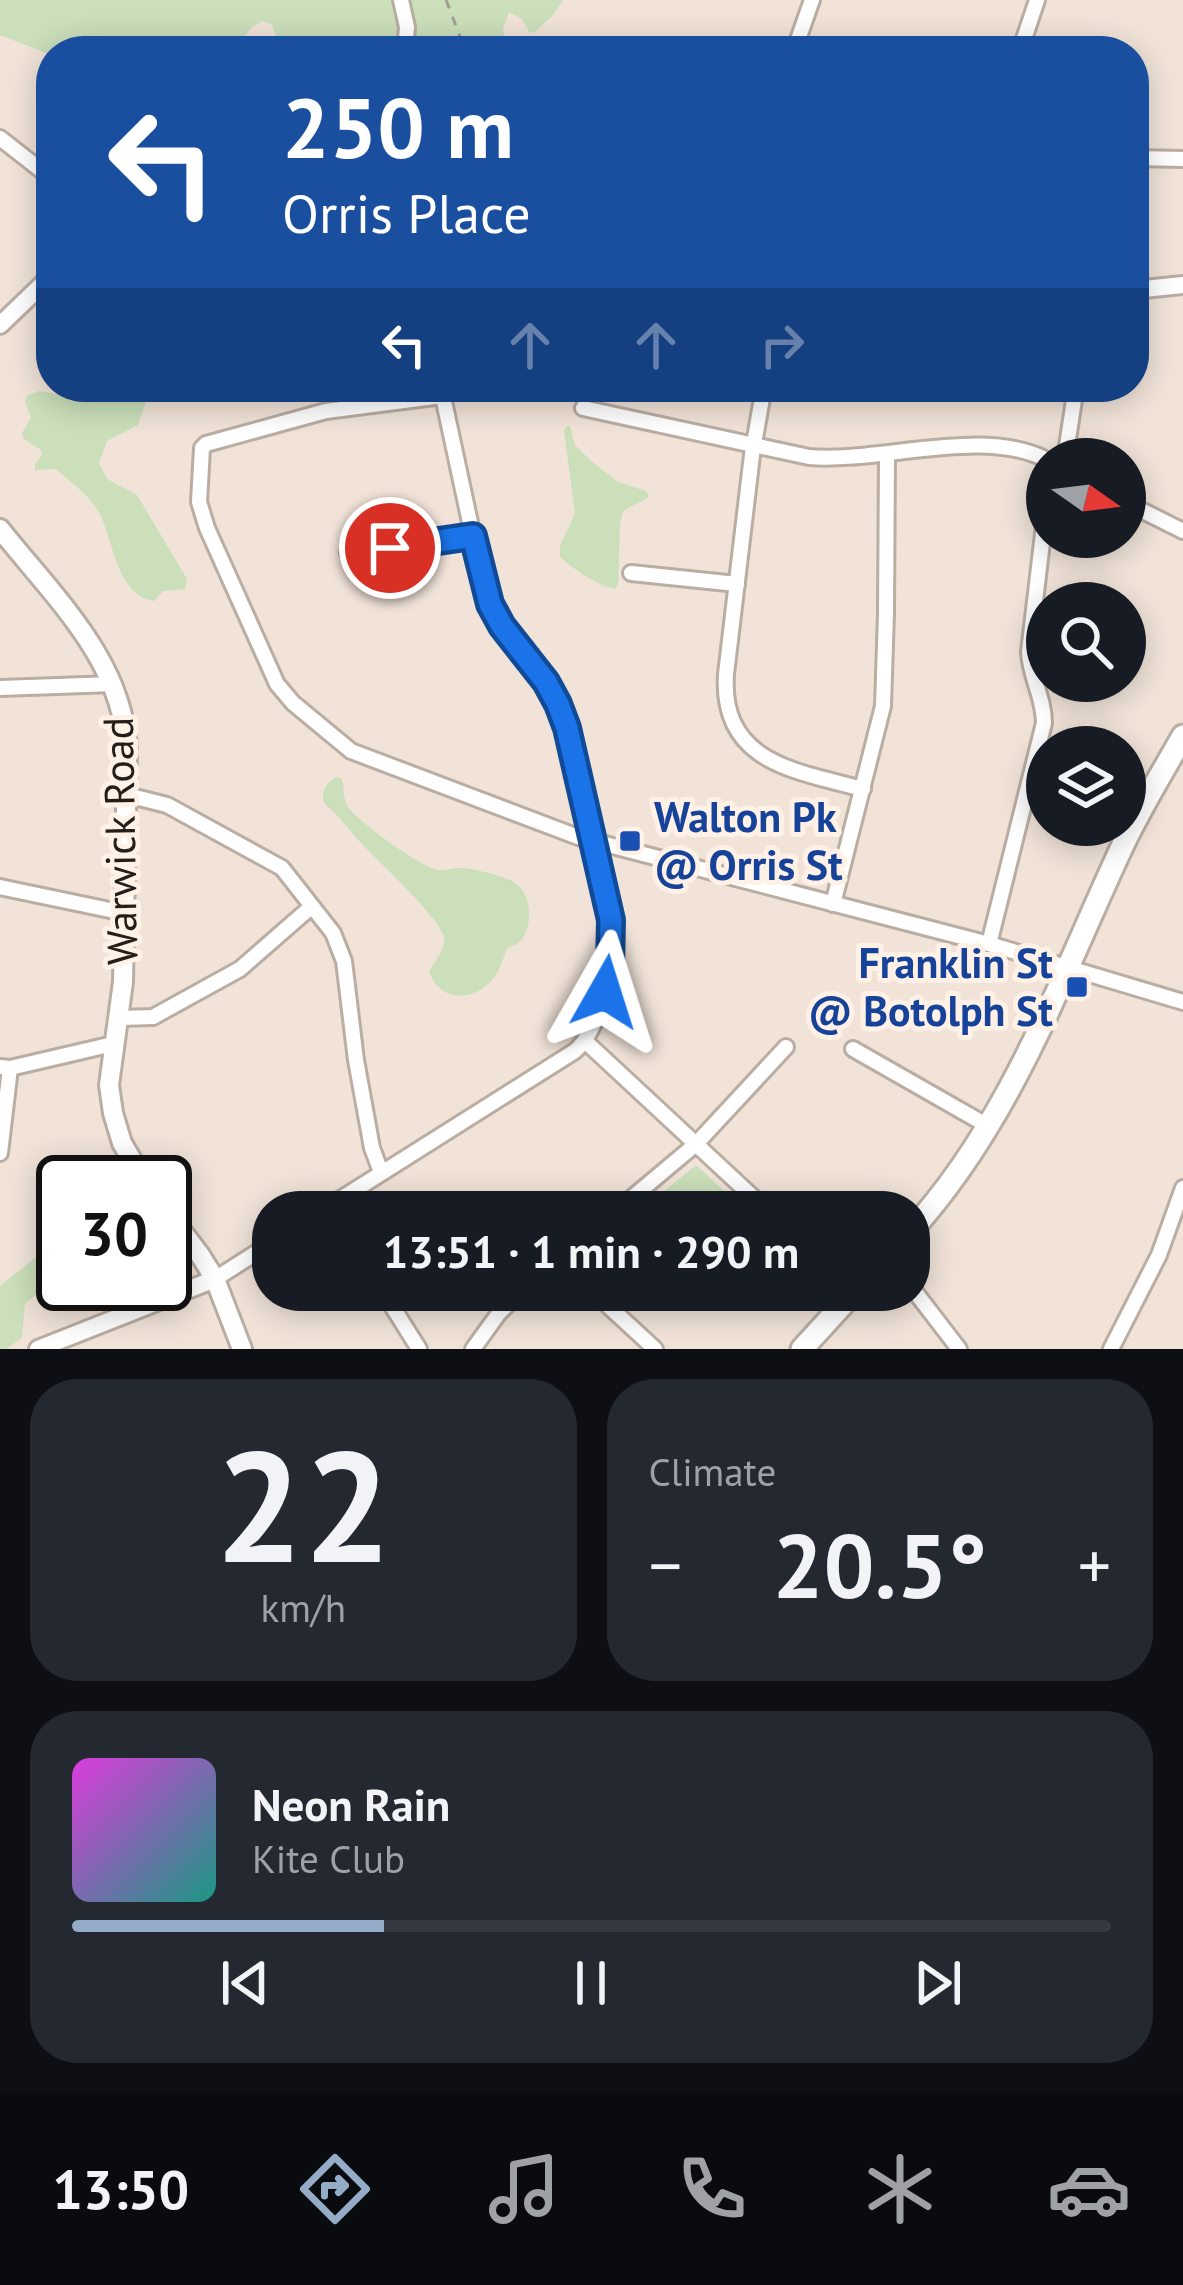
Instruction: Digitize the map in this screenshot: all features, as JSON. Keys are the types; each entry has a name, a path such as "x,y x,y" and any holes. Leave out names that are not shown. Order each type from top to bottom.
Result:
{"main road":[{"name":"Warwick Road","path":"0,529 91,644 114,684 126,724 124,913 119,1018 109,1085 112,1113 129,1155"},
{"path":"930,1209 954,1181 1037,1037 1130,831 1183,736"},
{"path":"192,1244 215,1279 242,1349"},
{"path":"802,1349 836,1311"}],"street":[{"path":"401,0 406,36"},
{"path":"799,36 812,0"},
{"path":"1025,36 1037,0"},
{"path":"0,138 36,166"},
{"path":"1149,158 1183,159"},
{"path":"1149,288 1183,285"},
{"path":"0,325 36,290"},
{"path":"380,402 326,411 204,445 200,452 202,515 274,678 286,697 338,741 358,754 594,843 989,944 1183,1002"},
{"path":"354,1191 585,1041 605,992 611,951 611,920 567,728 558,704 490,604 443,402"},
{"path":"761,402 725,691 730,715 753,750 774,764 863,789"},
{"path":"1068,438 1074,402"},
{"path":"584,408 817,458 1001,445 1026,451"},
{"path":"833,904 884,693 887,454"},
{"path":"1146,512 1183,531"},
{"path":"348,553 473,536"},
{"path":"989,944 1043,723 1029,652 1040,558"},
{"path":"632,573 737,584"},
{"path":"0,688 114,684"},
{"path":"127,795 167,805 280,866 333,933 341,949 372,1148 381,1172"},
{"path":"0,887 124,913"},
{"path":"119,1018 153,1017 241,969 311,907"},
{"path":"585,1041 746,1191"},
{"path":"0,1153 5,1068 113,1043"},
{"path":"640,1191 696,1144 786,1047"},
{"path":"853,1049 988,1126"},
{"path":"1111,1349 1159,1255 1183,1188"},
{"path":"46,1348 215,1279 252,1255"},
{"path":"395,1311 419,1349"},
{"path":"473,1349 501,1311"},
{"path":"613,1311 655,1349"},
{"path":"930,1311 959,1349"}],"path":[{"path":"446,0 460,36"}],"green space":[{"path":"0,0 563,0 534,33 509,12 504,36 276,36 272,25 263,21 245,36 36,36 36,49 0,35"},
{"path":"36,392 36,402 146,402 138,425 107,441 99,463 107,479 137,495 187,579 185,589 163,591 154,601 131,588 93,503 56,469 35,470 41,450 22,433 31,418 27,396"},
{"path":"567,426 575,445 591,461 618,482 646,491 649,497 623,511 615,589 586,576 560,556 575,513"},
{"path":"338,777 354,814 406,853 439,870 464,868 500,876 523,891 529,907 526,932 507,948 494,977 479,991 453,995 433,980 429,971 444,941 440,928 324,803 326,787"},
{"path":"696,1165 724,1191 664,1191"},
{"path":"36,1257 36,1295 25,1304 22,1338 6,1349 0,1349 0,1286"}],"place":[{"name":"Walton Pk @ Orris St","path":"630,841"},
{"name":"Franklin St @ Botolph St","path":"1077,987"}],"route":[{"path":"390,548 473,536 490,604 558,704 611,920 605,992"}]}
